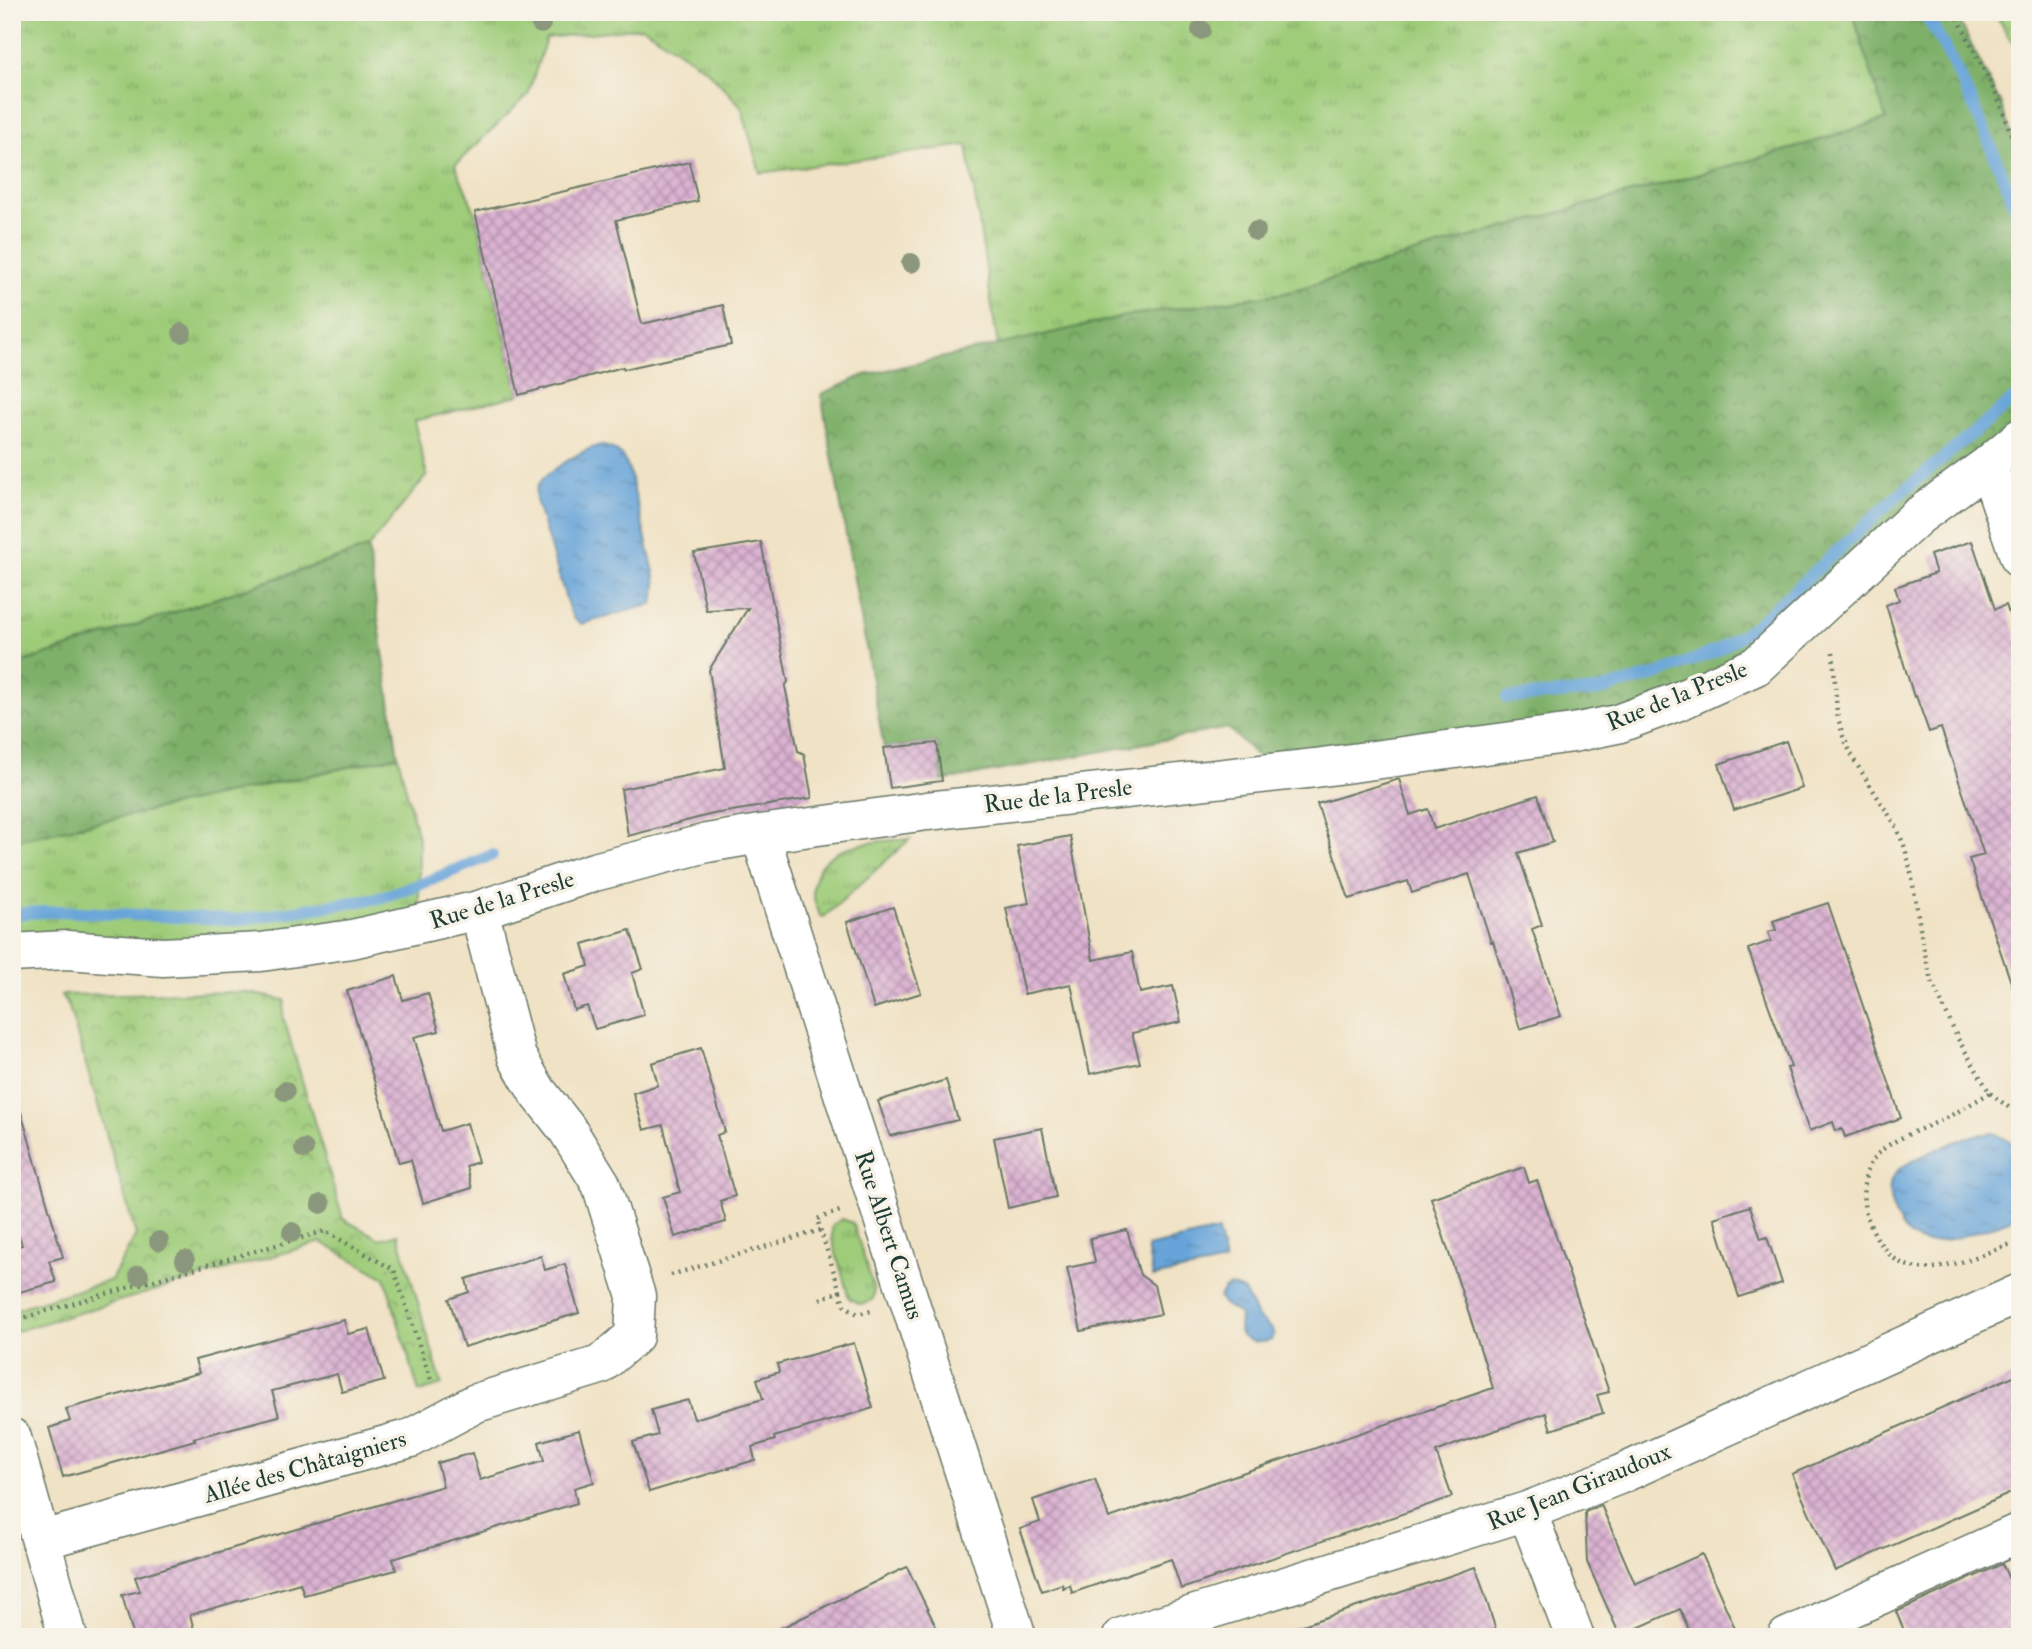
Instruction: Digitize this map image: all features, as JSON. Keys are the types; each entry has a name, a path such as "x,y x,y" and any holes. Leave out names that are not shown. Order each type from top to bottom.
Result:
{"street":[{"name":"Rue de la Presle","path":"12,953 67,950 163,957 261,952 352,939 479,910 594,872 707,843 760,834 927,811 1328,766 1573,733 1617,724 1679,701 1756,666 1917,517 2020,438"},
{"path":"1988,465 2020,559"},
{"name":"Rue Albert Camus","path":"760,834 1017,1637"},
{"name":"Allée des Châtaigniers","path":"42,1540 411,1438 476,1403 600,1365 634,1336 636,1296 601,1184 567,1129 537,1091 517,1056 479,910"},
{"name":"Rue Jean Giraudoux","path":"1122,1637 1527,1511 1619,1475 2020,1293"},
{"path":"12,1438 68,1637"},
{"path":"1527,1511 1575,1637"},
{"path":"1787,1637 2020,1532"}],"path":[{"path":"1955,12 2001,105 2020,159"},
{"path":"1836,593 1832,664 1837,714 1843,736 1854,760 1886,808 1901,837 1912,872 1923,946 1932,982 1958,1039 1990,1093 2020,1116"},
{"path":"1990,1093 1948,1117 1891,1144 1874,1158 1863,1183 1865,1210 1876,1238 1894,1257 1913,1269 1933,1270 2020,1241"},
{"path":"820,1298 840,1291 817,1219 877,1198"},
{"path":"632,1286 821,1230"},
{"path":"12,1321 326,1231 394,1269 445,1420"}],"green space":[{"path":"12,12 1852,12 1887,119 1788,150 1438,246 1286,293 1131,315 998,346 967,145 760,173 741,106 708,71 643,27 546,38 528,95 455,165 475,212 519,395 414,421 427,475 368,548 12,666"},
{"path":"1852,12 1955,12 2001,105 2020,159 2020,438 1679,701 1273,772 1228,728 942,781 937,743 884,748 821,394 865,375 1131,315 1286,293 1438,246 1788,150 1886,119"},
{"path":"1994,12 2020,12 2020,56"},
{"path":"368,548 398,756 12,841 12,666"},
{"path":"398,756 419,842 419,925 12,953 12,841"},
{"path":"910,839 824,917 820,916 813,890 816,874 824,862 849,847"},
{"path":"243,992 285,1000 283,1016 343,1219 380,1239 398,1234 442,1385 419,1392 385,1278 321,1242 13,1332 12,1310 111,1280 136,1235 69,1007 61,995"},
{"path":"842,1219 853,1223 874,1289 873,1299 866,1303 859,1304 849,1298 832,1239 832,1226"}],"water":[{"path":"601,445 615,450 623,457 629,470 656,585 653,604 582,624 574,619 569,609 536,500 536,492 543,479 558,467"},
{"path":"1994,1133 2009,1141 2020,1152 2020,1215 1986,1229 1944,1241 1923,1242 1910,1236 1894,1213 1891,1201 1891,1182 1896,1172 1920,1157 1955,1142 1975,1135"},
{"path":"1218,1231 1225,1262 1153,1277 1147,1247"},
{"path":"1230,1286 1244,1291 1258,1318 1272,1329 1274,1335 1271,1340 1256,1342 1241,1336 1240,1316 1219,1297 1224,1289"}],"building":[{"path":"689,162 698,201 616,220 642,324 723,305 731,345 624,369 623,367 519,395 475,212"},
{"path":"1972,541 1995,609 2006,605 2020,646 2020,990 2014,991 1969,859 1984,855 1941,728 1929,732 1916,696 1914,697 1886,605 1899,600 1895,587 1936,573 1930,555"},
{"path":"761,542 788,682 785,686 798,751 804,754 812,798 713,814 628,836 621,789 725,768 709,670 748,608 706,610 694,553"},
{"path":"1786,741 1802,788 1734,810 1719,764"},
{"path":"937,743 942,781 890,788 884,748"},
{"path":"1399,779 1410,815 1428,809 1434,829 1538,795 1553,842 1518,853 1542,925 1532,929 1561,1016 1520,1029 1469,874 1412,893 1408,881 1349,899 1317,804"},
{"path":"1070,836 1093,960 1132,952 1140,993 1173,986 1181,1022 1132,1033 1140,1063 1090,1074 1071,984 1024,994 1006,908 1029,903 1017,846"},
{"path":"1828,903 1901,1118 1845,1137 1842,1129 1836,1131 1833,1122 1809,1131 1787,1068 1791,1067 1748,949 1771,941 1768,932 1776,930 1773,921"},
{"path":"893,907 921,993 874,1008 847,922"},
{"path":"630,930 643,969 632,973 644,1015 595,1029 587,1006 574,1010 564,974 589,966 583,944"},
{"path":"396,976 403,1000 428,993 439,1031 414,1037 441,1131 467,1123 478,1162 466,1166 472,1188 423,1203 411,1160 399,1163 347,991"},
{"path":"701,1048 725,1132 717,1135 735,1196 720,1201 726,1222 675,1237 663,1197 680,1192 663,1125 644,1130 633,1093 658,1085 652,1063"},
{"path":"946,1080 958,1120 890,1136 878,1101"},
{"path":"21,1112 63,1257 49,1261 56,1282 12,1294 12,1248 22,1245 12,1213 12,1114"},
{"path":"1042,1128 1056,1197 1008,1208 994,1138"},
{"path":"1524,1167 1529,1183 1537,1180 1609,1392 1597,1395 1603,1413 1551,1430 1546,1413 1436,1452 1452,1497 1181,1589 1171,1559 1072,1593 1070,1585 1063,1588 1062,1584 1042,1591 1020,1529 1040,1522 1033,1500 1095,1479 1109,1518 1493,1388 1431,1198"},
{"path":"1750,1206 1761,1239 1767,1237 1782,1283 1739,1297 1714,1218"},
{"path":"1127,1230 1140,1275 1154,1285 1161,1314 1081,1331 1067,1268 1095,1262 1090,1238"},
{"path":"541,1256 545,1270 565,1264 579,1313 464,1347 449,1299 469,1292 466,1279"},
{"path":"344,1320 348,1334 369,1329 384,1381 342,1392 337,1374 272,1391 279,1416 63,1477 49,1428 70,1421 66,1409 199,1373 195,1360"},
{"path":"854,1343 873,1408 774,1437 775,1440 752,1447 755,1460 649,1492 633,1442 658,1435 651,1410 688,1400 694,1419 763,1399 757,1379 779,1372 777,1364"},
{"path":"2020,1373 2020,1489 1835,1571 1792,1474"},
{"path":"579,1430 594,1482 574,1488 577,1503 393,1559 396,1570 304,1595 300,1583 190,1615 196,1637 134,1637 122,1595 140,1591 135,1577 443,1486 437,1463 472,1453 480,1480 544,1461 539,1442"},
{"path":"1601,1505 1635,1584 1702,1554 1739,1637 1692,1637 1680,1609 1620,1636 1587,1562 1585,1512"},
{"path":"2002,1564 2020,1602 2020,1637 1907,1637 1896,1612"},
{"path":"907,1567 941,1637 763,1637 885,1577"},
{"path":"1476,1567 1498,1637 1292,1637 1291,1629"}],"waterway":[{"path":"1924,12 1965,88 2020,219"},
{"path":"1507,698 1597,691 1659,674 1716,651 1756,625 1896,497 2020,394"},
{"path":"12,914 60,911 237,920 379,898 492,855"}]}
